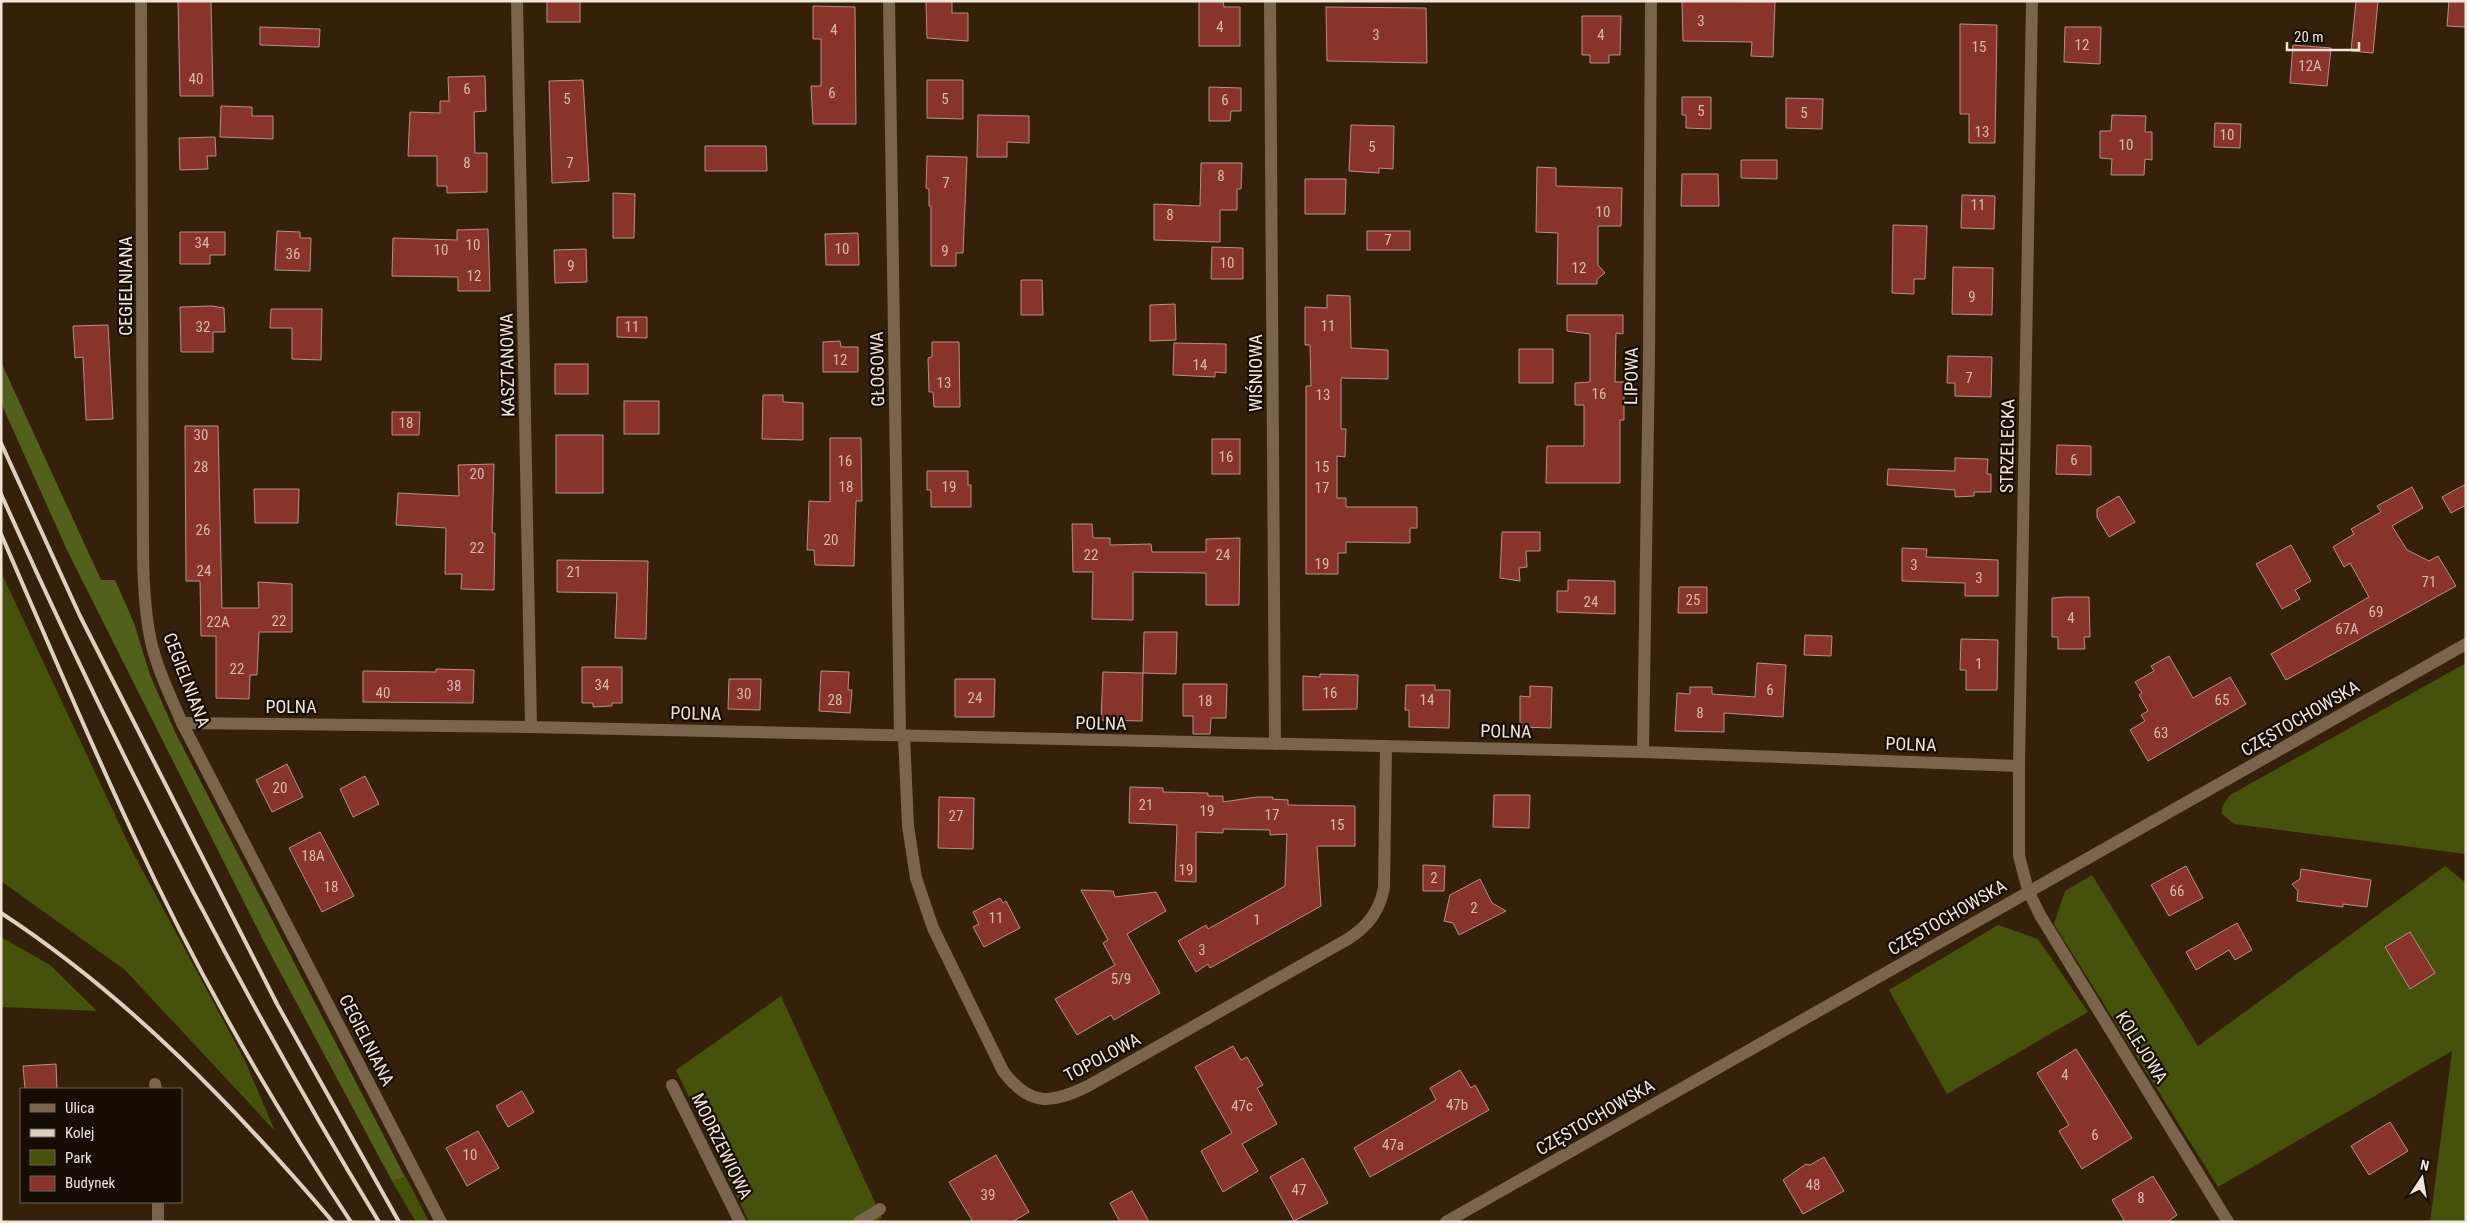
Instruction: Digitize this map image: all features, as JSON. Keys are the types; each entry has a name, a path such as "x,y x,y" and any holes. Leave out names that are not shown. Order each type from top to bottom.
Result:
{"street":[{"name":"CEGIELNIANA","path":"141,1 144,577 150,637 159,667 182,723 441,1222"},
{"name":"KASZTANOWA","path":"517,1 531,727"},
{"name":"GŁOGOWA","path":"889,1 902,736"},
{"name":"WIŚNIOWA","path":"1270,1 1275,744"},
{"name":"LIPOWA","path":"1643,752 1649,357 1651,1"},
{"name":"STRZELECKA","path":"2028,890 2018,846 2032,1"},
{"name":"CZĘSTOCHOWSKA","path":"1446,1222 2028,890 2466,644"},
{"name":"POLNA","path":"182,723 531,727 1643,752 2019,766"},
{"name":"TOPOLOWA","path":"902,736 912,859 933,928 1003,1071 1010,1080 1027,1094 1037,1098 1053,1100 1088,1086 1356,934 1371,920 1381,903 1384,888 1386,746"},
{"name":"KOLEJOWA","path":"2028,890 2040,915 2228,1222"},
{"name":"MODRZEWIOWA","path":"672,1085 740,1222"},
{"path":"158,1203 158,1222"},
{"path":"859,1222 880,1209"}],"green space":[{"path":"1,362 101,580 115,580 134,623 150,675 175,732 405,1177 392,1181 264,942 67,550 1,403"},
{"path":"1,572 131,849 245,1061 275,1131 125,970 1,881"},
{"path":"2466,663 2466,854 2234,824 2222,814 2222,807 2230,795"},
{"path":"2445,866 2466,883 2466,1222 2430,1222 2452,1051 2218,1187 2054,924 2065,891 2092,875 2198,1046"},
{"path":"1998,925 2038,939 2088,1012 1947,1094 1889,990"},
{"path":"1,937 50,965 97,1011 2,1007"},
{"path":"781,996 882,1218 876,1222 749,1222 676,1070"},
{"path":"406,1177 429,1222 416,1222 392,1181"}],"building":[{"path":"178,1 211,1 213,96 180,96"},
{"path":"547,1 580,1 580,22 547,22"},
{"path":"926,1 952,1 952,13 968,13 968,41 927,38"},
{"path":"1199,1 1223,1 1224,7 1240,7 1240,46 1199,46"},
{"path":"1682,1 1775,2 1773,57 1751,56 1752,42 1683,41"},
{"path":"2356,1 2378,1 2373,53 2351,51"},
{"path":"2449,1 2466,1 2466,27 2447,26"},
{"path":"813,6 855,7 856,124 813,124 811,86 821,86 821,39 813,39"},
{"path":"1326,7 1426,8 1427,63 1327,61"},
{"path":"1582,16 1621,16 1620,55 1609,55 1609,63 1590,63 1590,55 1582,55"},
{"path":"1960,24 1997,25 1995,143 1969,143 1969,114 1960,114"},
{"path":"260,27 320,29 319,47 260,45"},
{"path":"2065,27 2101,27 2100,64 2064,62"},
{"path":"2293,45 2331,48 2327,86 2290,83"},
{"path":"485,76 486,111 474,112 475,153 487,153 487,192 447,193 447,186 437,186 437,156 408,156 410,112 440,113 440,101 449,101 448,77"},
{"path":"583,80 589,181 552,183 549,81"},
{"path":"927,80 963,80 963,119 927,118"},
{"path":"1209,87 1241,88 1241,111 1231,111 1230,121 1209,121"},
{"path":"1682,97 1711,97 1711,129 1686,128 1686,115 1682,115"},
{"path":"1786,98 1823,99 1822,129 1786,128"},
{"path":"221,106 252,107 252,116 273,116 273,139 220,137"},
{"path":"978,115 1029,116 1029,143 1007,142 1007,157 977,157"},
{"path":"2112,115 2146,116 2145,132 2152,132 2152,160 2145,159 2144,175 2111,175 2112,159 2100,158 2100,131 2111,131"},
{"path":"2215,123 2241,124 2240,148 2214,147"},
{"path":"1351,125 1394,126 1393,169 1379,168 1379,173 1349,171"},
{"path":"215,137 216,156 207,156 208,169 180,170 179,138"},
{"path":"705,146 766,146 767,171 705,171"},
{"path":"927,156 967,157 963,253 956,253 956,266 931,266 931,206 929,206 929,189 926,188"},
{"path":"1741,160 1777,160 1777,179 1741,178"},
{"path":"1201,163 1242,163 1241,189 1237,189 1237,210 1220,210 1220,242 1154,240 1154,204 1200,206"},
{"path":"1537,167 1556,168 1556,186 1622,188 1621,226 1598,226 1598,265 1605,273 1597,279 1597,284 1557,284 1558,233 1536,232"},
{"path":"1682,174 1718,174 1719,206 1681,206"},
{"path":"1305,179 1346,179 1345,214 1305,214"},
{"path":"613,193 635,194 634,238 613,238"},
{"path":"1962,195 1995,196 1994,229 1961,228"},
{"path":"1893,225 1927,226 1925,279 1914,279 1914,294 1892,293"},
{"path":"488,229 490,291 458,291 458,277 392,276 393,238 457,240 457,230"},
{"path":"277,231 300,232 300,238 311,238 310,271 275,270"},
{"path":"1367,231 1410,231 1410,250 1367,250"},
{"path":"180,232 225,232 225,255 210,255 210,264 180,264"},
{"path":"858,233 859,265 826,265 825,234"},
{"path":"1212,247 1243,248 1243,279 1211,279"},
{"path":"586,249 587,282 555,283 554,250"},
{"path":"1953,267 1993,268 1992,315 1952,314"},
{"path":"1021,280 1042,280 1043,315 1021,315"},
{"path":"1327,295 1350,296 1351,348 1388,350 1388,379 1341,378 1341,429 1346,429 1345,457 1337,456 1337,498 1346,498 1346,507 1417,507 1417,528 1410,528 1410,543 1346,542 1346,553 1338,553 1338,574 1306,574 1306,386 1311,386 1310,345 1305,345 1305,307 1327,308"},
{"path":"1175,304 1176,340 1150,341 1150,305"},
{"path":"212,306 224,308 225,332 213,332 213,352 181,352 180,307"},
{"path":"271,309 322,309 321,360 292,359 292,328 270,328"},
{"path":"1567,315 1623,315 1623,334 1616,333 1615,382 1624,382 1624,420 1620,420 1620,483 1546,483 1547,446 1584,446 1584,405 1575,405 1575,383 1590,382 1590,334 1567,331"},
{"path":"617,317 647,317 647,338 617,337"},
{"path":"108,325 113,419 86,420 83,357 75,358 73,326"},
{"path":"840,341 841,347 858,347 858,372 823,372 823,342"},
{"path":"932,342 959,342 960,407 934,407 933,392 929,392 928,358 932,357"},
{"path":"1174,343 1226,344 1226,373 1215,372 1215,377 1173,375"},
{"path":"1519,349 1553,349 1553,383 1519,383"},
{"path":"1948,356 1992,357 1991,397 1955,396 1955,383 1947,383"},
{"path":"555,364 588,364 588,394 555,394"},
{"path":"763,395 783,395 783,402 803,403 803,440 762,439"},
{"path":"624,401 659,401 659,434 624,434"},
{"path":"392,412 420,412 419,435 392,435"},
{"path":"185,426 218,426 222,608 259,608 258,582 292,584 292,632 259,632 257,675 250,675 249,699 216,698 216,636 201,636 200,581 186,581"},
{"path":"556,435 603,435 603,493 556,493"},
{"path":"830,438 861,438 862,501 856,501 854,566 815,565 814,550 807,550 809,501 830,502"},
{"path":"1212,439 1240,439 1240,474 1212,474"},
{"path":"2057,445 2091,446 2091,475 2056,474"},
{"path":"1955,458 1988,459 1987,474 1991,474 1991,492 1974,492 1974,496 1955,497 1955,490 1887,485 1888,469 1955,471"},
{"path":"494,464 492,533 495,533 494,590 461,589 462,574 445,574 446,528 396,525 398,493 459,496 458,465"},
{"path":"927,471 968,471 968,485 971,485 971,507 931,507 931,490 927,490"},
{"path":"2466,484 2466,505 2451,513 2442,497"},
{"path":"2412,487 2423,508 2392,526 2407,550 2429,561 2438,556 2456,586 2286,680 2271,654 2369,597 2350,563 2344,567 2333,547 2354,534 2351,529 2381,512 2377,506"},
{"path":"254,489 299,489 298,523 255,523"},
{"path":"2119,496 2135,522 2109,537 2097,517 2097,509"},
{"path":"1072,524 1092,524 1093,538 1110,538 1110,545 1151,544 1152,552 1206,552 1206,539 1240,538 1239,605 1206,605 1206,573 1133,572 1133,620 1092,619 1093,572 1073,572"},
{"path":"1502,532 1540,532 1540,551 1526,551 1527,567 1519,568 1520,581 1500,578"},
{"path":"2291,545 2311,581 2295,590 2300,599 2282,609 2256,564"},
{"path":"1902,548 1927,549 1926,557 1998,560 1998,596 1965,596 1965,583 1902,581"},
{"path":"557,560 648,561 646,639 615,638 617,593 557,592"},
{"path":"1568,580 1615,581 1615,614 1557,612 1557,591 1568,591"},
{"path":"1679,587 1707,587 1707,613 1678,613"},
{"path":"2089,597 2090,637 2084,637 2085,649 2058,649 2058,637 2052,637 2052,598"},
{"path":"1144,632 1177,632 1176,674 1143,673"},
{"path":"1805,635 1832,636 1831,656 1804,655"},
{"path":"1961,639 1998,640 1997,690 1966,690 1966,670 1960,670"},
{"path":"2169,656 2193,698 2230,677 2246,704 2148,761 2130,730 2145,721 2141,715 2148,711 2139,695 2142,693 2135,682 2154,671 2151,666"},
{"path":"1757,663 1786,665 1783,717 1724,713 1724,732 1675,731 1677,693 1690,694 1690,687 1712,687 1712,694 1755,697"},
{"path":"582,667 622,667 622,703 612,703 612,706 593,707 593,703 582,703"},
{"path":"436,669 474,670 473,703 363,702 363,671 436,672"},
{"path":"821,671 849,672 848,690 852,690 850,713 819,711"},
{"path":"1103,672 1143,673 1142,721 1101,720"},
{"path":"1320,674 1358,675 1357,709 1303,710 1303,676 1320,677"},
{"path":"729,679 761,679 760,710 728,709"},
{"path":"955,679 995,679 994,717 955,717"},
{"path":"1183,684 1227,684 1226,718 1211,718 1210,734 1193,734 1193,716 1183,716"},
{"path":"1406,685 1435,685 1435,690 1450,690 1449,728 1409,727 1409,710 1405,710"},
{"path":"1530,686 1552,687 1551,728 1520,727 1520,696 1530,697"},
{"path":"287,764 303,797 272,812 256,780"},
{"path":"365,776 379,804 353,817 340,789"},
{"path":"1130,787 1163,788 1163,792 1208,793 1208,796 1223,796 1223,802 1257,797 1273,797 1272,799 1288,800 1288,805 1355,806 1355,846 1317,846 1321,906 1210,968 1208,964 1196,972 1178,941 1206,925 1208,929 1285,886 1287,834 1270,835 1270,830 1223,829 1223,833 1196,832 1196,882 1175,881 1177,825 1129,823"},
{"path":"1494,795 1530,795 1529,828 1493,827"},
{"path":"939,797 974,798 973,849 938,848"},
{"path":"320,832 354,896 322,912 289,848"},
{"path":"1423,865 1445,866 1444,891 1423,891"},
{"path":"2186,866 2203,898 2169,916 2151,885"},
{"path":"2301,869 2371,880 2367,907 2343,904 2343,907 2297,901 2298,891 2292,884 2300,879"},
{"path":"1480,879 1492,903 1506,911 1459,935 1453,923 1444,921 1450,895"},
{"path":"1081,890 1113,891 1115,897 1156,892 1166,911 1127,934 1160,993 1114,1020 1111,1015 1077,1035 1055,999 1115,965 1103,943 1108,940"},
{"path":"1000,898 1003,903 1006,901 1020,928 984,947 973,927 979,924 973,912"},
{"path":"2237,923 2252,950 2235,960 2229,950 2196,970 2186,952"},
{"path":"2410,932 2435,973 2410,989 2385,947"},
{"path":"1233,1046 1241,1060 1247,1057 1263,1085 1257,1088 1277,1124 1242,1144 1258,1171 1223,1192 1201,1151 1232,1133 1195,1067"},
{"path":"2076,1049 2132,1138 2082,1169 2059,1131 2069,1125 2037,1073"},
{"path":"56,1064 57,1088 25,1088 23,1066"},
{"path":"1460,1070 1471,1088 1475,1085 1489,1110 1370,1177 1354,1148 1436,1100 1430,1088"},
{"path":"522,1091 534,1112 508,1127 496,1106"},
{"path":"2390,1122 2408,1151 2369,1175 2351,1146"},
{"path":"478,1131 499,1168 467,1186 446,1148"},
{"path":"996,1155 1029,1212 1012,1222 973,1222 949,1182"},
{"path":"1824,1157 1844,1191 1803,1214 1783,1180 1806,1164 1810,1165"},
{"path":"1303,1158 1328,1203 1294,1221 1270,1177"},
{"path":"2153,1176 2177,1215 2167,1222 2125,1222 2112,1200"},
{"path":"1132,1191 1149,1222 1120,1222 1110,1203"}],"railway":[{"path":"1,443 80,616 277,1004 399,1222"},
{"path":"1,494 87,680 179,864 276,1045 379,1222"},
{"path":"1,534 100,761 183,936 208,985 291,1129 351,1222"},
{"path":"1,913 48,945 93,980 178,1056 258,1137 333,1222"}]}
